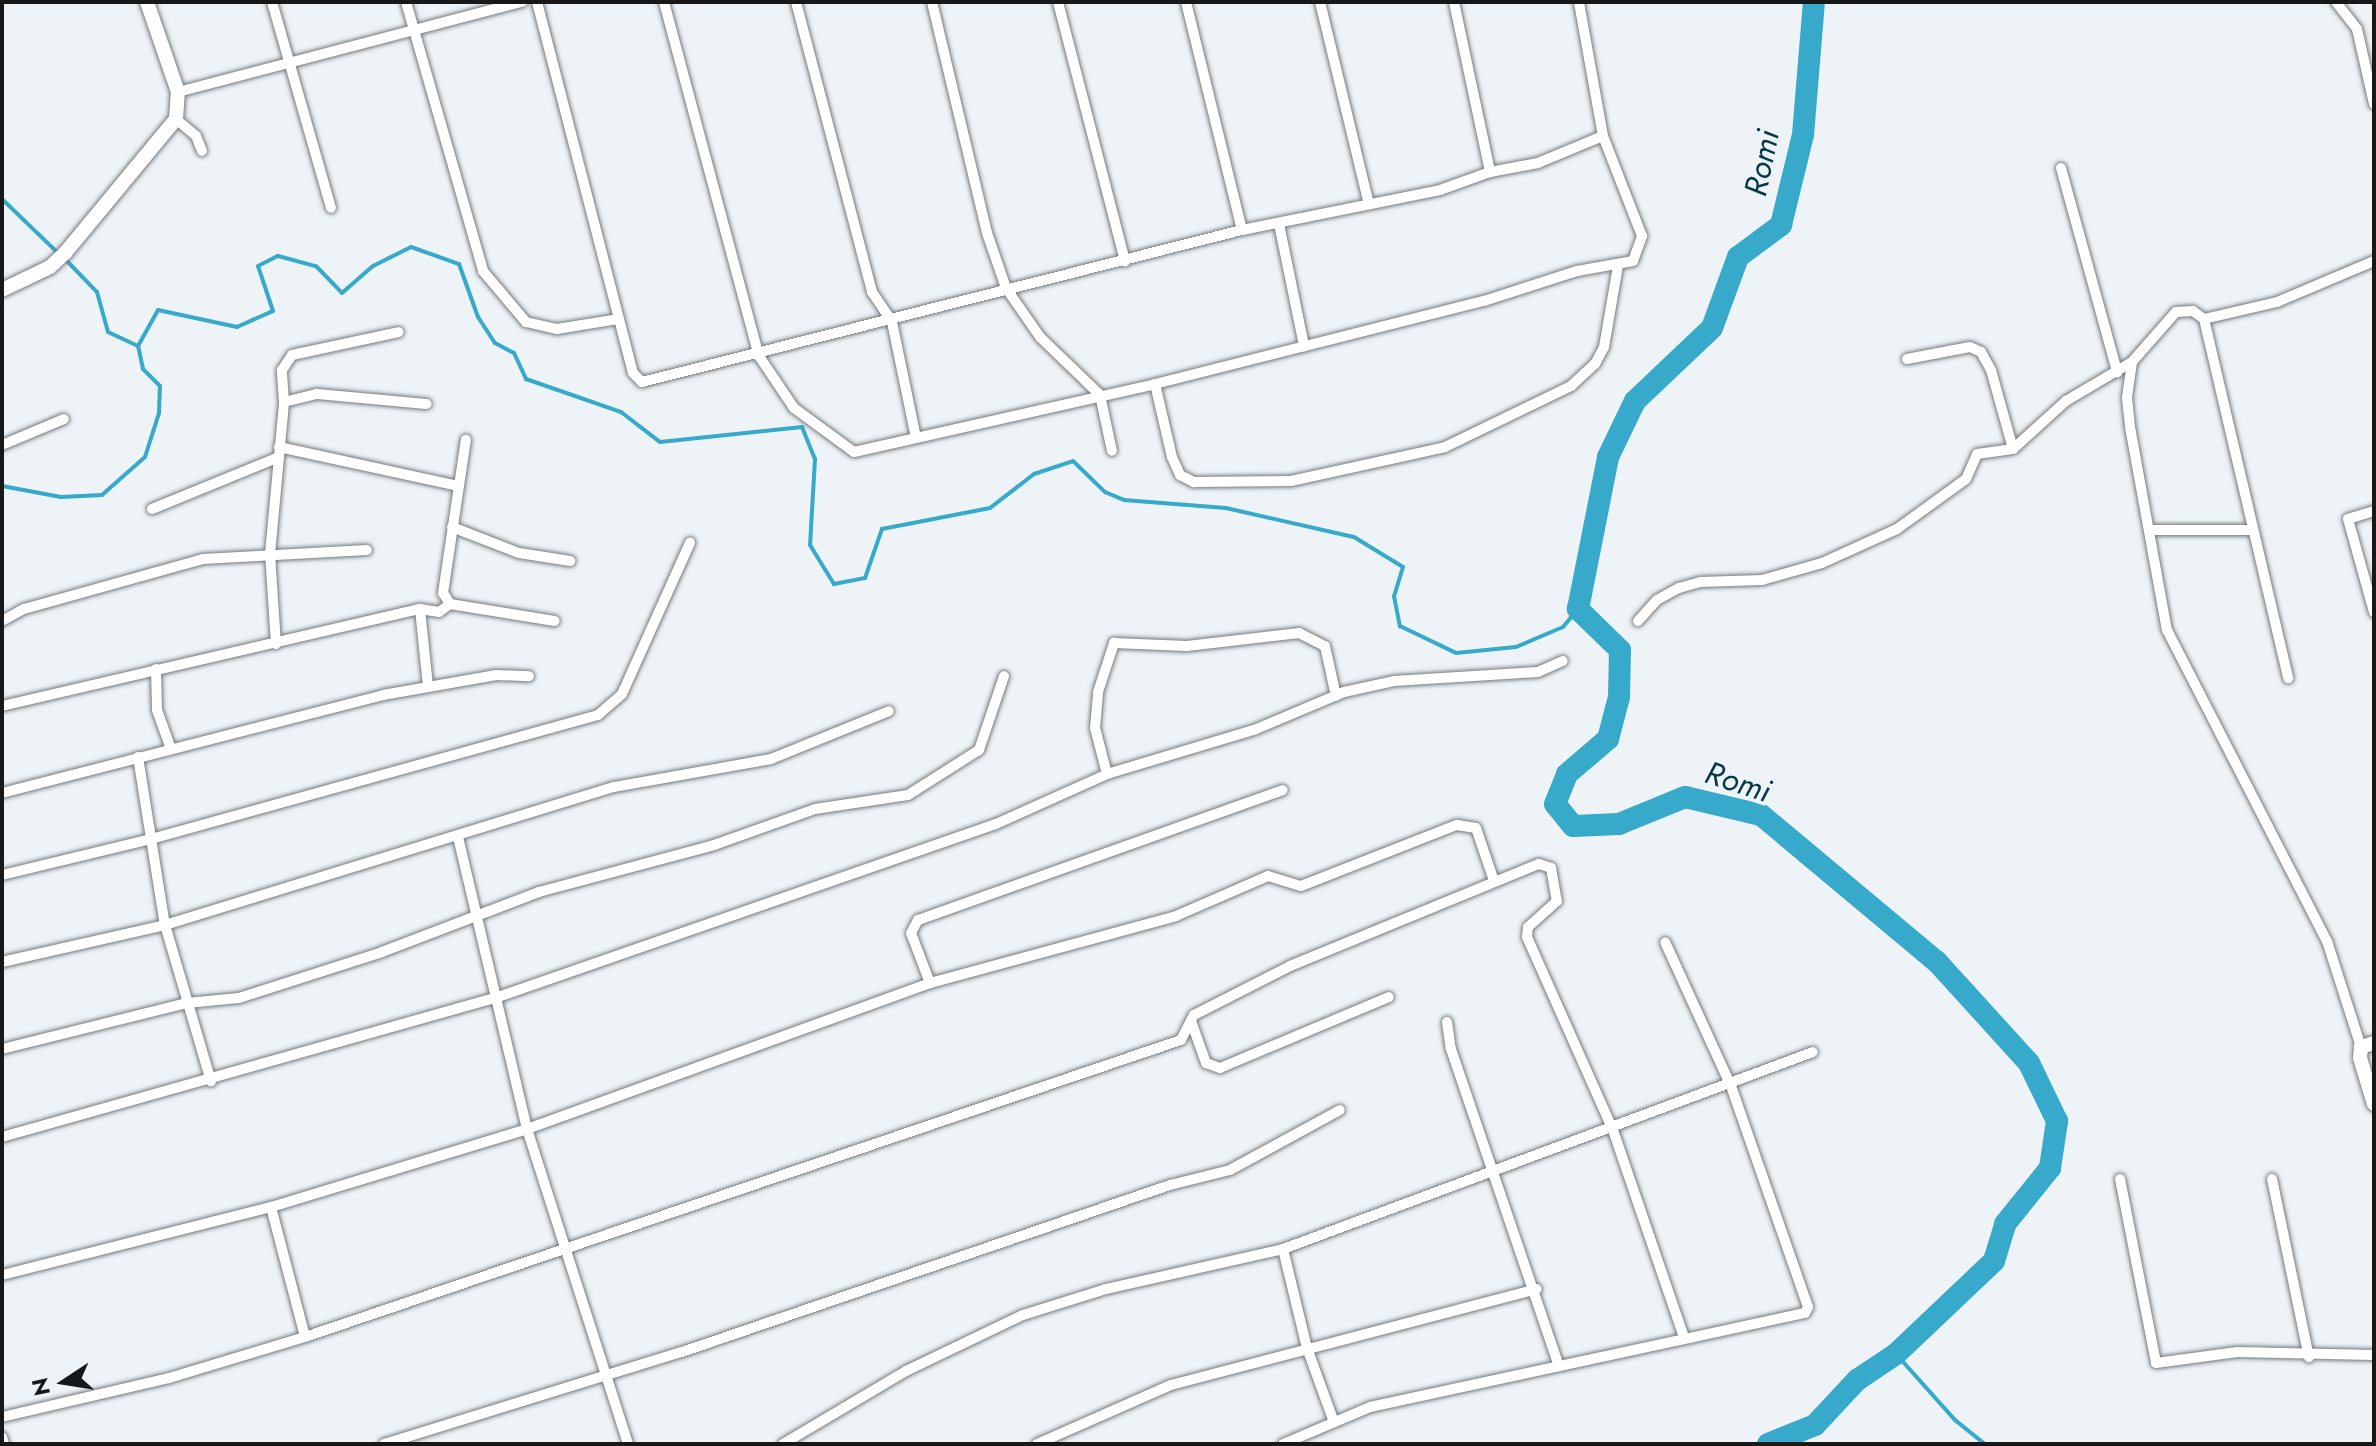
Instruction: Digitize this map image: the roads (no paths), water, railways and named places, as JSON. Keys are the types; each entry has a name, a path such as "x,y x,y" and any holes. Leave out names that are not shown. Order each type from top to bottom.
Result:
{"street":[{"path":"2,290 50,267 65,253 176,119 178,92 147,2"},
{"path":"272,2 293,60 331,208"},
{"path":"406,2 483,271 526,322 557,329 619,319"},
{"path":"178,92 522,2"},
{"path":"537,2 633,373 642,382 759,356 892,322 1006,288 1242,230 1440,190 1490,172 1538,163 1603,136"},
{"path":"664,2 759,356 794,408 854,452 1155,384 1484,301 1577,271 1633,261 1642,236 1603,136 1579,2"},
{"path":"796,2 872,292 892,322 916,438"},
{"path":"932,2 987,233 1006,288 1040,337 1100,395 1112,451"},
{"path":"1058,2 1125,261"},
{"path":"1186,2 1242,230"},
{"path":"1320,2 1369,204"},
{"path":"1454,2 1490,172"},
{"path":"2336,2 2357,29 2374,104"},
{"path":"176,119 196,136 202,151"},
{"path":"2061,168 2117,372"},
{"path":"1279,224 1304,346"},
{"path":"2204,319 2277,302 2374,261"},
{"path":"1155,384 1172,457 1180,475 1194,482 1291,481 1445,447 1571,386 1595,364 1604,347 1618,266"},
{"path":"1638,621 1657,600 1679,588 1700,582 1762,580 1822,563 1872,540 1966,479 1977,454 2013,449 2066,401 2132,362 2176,312 2193,311 2204,319 2288,678"},
{"path":"276,644 270,554 284,402 282,370 292,355 399,332"},
{"path":"1907,359 1970,347 1981,352 1991,370 2013,449"},
{"path":"2132,362 2127,398 2130,427 2153,530 2167,630 2175,653 2327,941 2368,1045 2374,1104"},
{"path":"284,402 317,394 427,404"},
{"path":"2,445 64,419"},
{"path":"450,604 443,593 466,440"},
{"path":"152,509 279,452 458,486"},
{"path":"2374,511 2348,519 2374,612"},
{"path":"452,527 519,553 570,561"},
{"path":"2153,530 2253,530"},
{"path":"2,875 151,839 610,708 642,656 690,543"},
{"path":"2,621 24,609 203,559 367,550"},
{"path":"2,706 420,609 439,612 450,604 555,621"},
{"path":"420,609 428,687"},
{"path":"1107,774 1095,728 1098,692 1114,643 1187,646 1299,633 1325,646 1336,696"},
{"path":"2,1137 211,1081 498,997 996,824 1107,774 1254,730 1336,696 1394,681 1538,672 1563,661"},
{"path":"156,669 157,710 171,749"},
{"path":"2,793 428,687 496,675 529,676"},
{"path":"2,1049 187,1003 239,998 382,952 474,914 714,845 815,809 908,795 979,750 1004,676"},
{"path":"2,962 165,925 614,787 771,759 889,711"},
{"path":"138,757 165,925 211,1081"},
{"path":"930,983 911,933 918,920 1283,790"},
{"path":"2,1275 271,1207 527,1129 930,983 1163,920 1268,876 1301,886 1457,825 1476,828 1494,881"},
{"path":"458,837 527,1129 628,1444"},
{"path":"2,1417 169,1378 305,1337 568,1252 1181,1040 1191,1021 1290,966 1539,864 1551,868 1557,901 1528,927 1527,937 1613,1130 1684,1337"},
{"path":"1283,1444 1370,1407 1558,1363 1793,1318 1808,1307 1731,1086 1665,942"},
{"path":"1191,1021 1206,1063 1220,1068 1389,997"},
{"path":"1447,1022 1451,1049 1537,1289 1558,1363"},
{"path":"783,1444 906,1371 1023,1315 1106,1289 1283,1249 1613,1130 1813,1052"},
{"path":"384,1444 608,1375 1170,1185 1230,1170 1340,1110"},
{"path":"2120,1179 2156,1363 2237,1352 2309,1357 2374,1355"},
{"path":"2272,1179 2309,1357"},
{"path":"271,1207 305,1337"},
{"path":"1283,1249 1307,1348 1334,1422"},
{"path":"1037,1444 1171,1385 1537,1289"},
{"path":"2,1437 4,1444"}],"waterway":[{"name":"Romi","path":"1768,1444 1815,1425 1857,1380 1896,1354 1994,1261 2005,1224 2050,1168 2057,1121 2029,1063 1937,962 1761,815 1685,797 1619,824 1573,826 1555,804 1567,774 1608,739 1619,697 1620,650 1578,609 1608,457 1635,401 1712,328 1738,257 1781,225 1803,135 1814,2"},
{"path":"2,199 58,253"},
{"path":"2,486 61,497 102,495 145,457 159,413 160,386 143,369 138,346 158,310 237,327 273,311 258,266 278,256 316,266 342,293 373,266 411,247 459,264 478,317 495,343 514,353 526,379 621,412 660,442 802,427 815,459 810,545 834,584 865,578 882,529 990,508 1034,474 1073,461 1105,492 1124,500 1226,508 1354,537 1403,567 1394,596 1400,626 1456,653 1516,647 1563,627 1578,609"},
{"path":"65,259 97,292 108,332 138,346"},
{"path":"1896,1354 1955,1420 1985,1444"}]}
